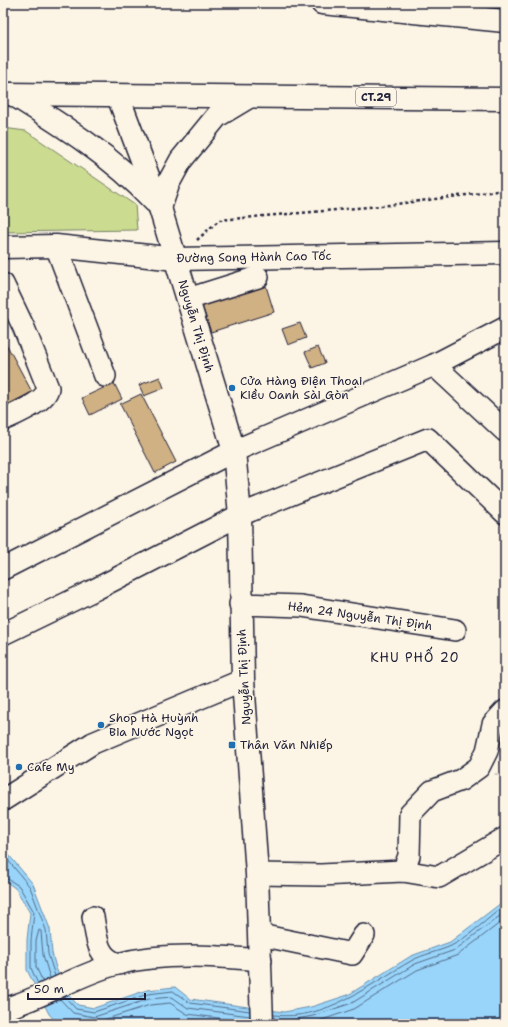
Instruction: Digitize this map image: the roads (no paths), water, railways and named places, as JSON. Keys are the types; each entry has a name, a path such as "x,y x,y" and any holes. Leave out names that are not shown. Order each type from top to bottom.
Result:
{"main road":[{"path":"322,3 505,21"},
{"path":"6,94 91,146 135,180 160,208 169,182 181,160 217,116 247,98"},
{"name":"CT.29","path":"6,94 247,98 348,97 505,99"},
{"name":"Nguyễn Thị Định","path":"118,96 160,208 234,451 240,515 240,604 243,680 257,874 262,1024"},
{"name":"Đường Song Hành Cao Tốc","path":"3,247 56,246 176,259 505,253"}],"street":[{"path":"56,246 105,376"},
{"path":"188,299 258,277"},
{"path":"3,284 24,328 48,388 45,396 37,402 3,420"},
{"path":"3,569 234,451 434,365 505,328"},
{"path":"434,365 505,431"},
{"path":"3,634 96,589 240,515 428,439 505,513"},
{"name":"Hẻm 24 Nguyễn Thị Định","path":"240,604 301,606 455,630"},
{"path":"3,800 92,743 243,680"},
{"path":"403,871 409,856 410,814 432,791 461,780 479,767 488,750 493,724 505,711"},
{"path":"257,874 321,875 403,871 439,877 505,838"},
{"path":"93,917 103,956 108,961 118,964"},
{"path":"260,935 352,954 364,935"},
{"path":"3,1016 7,1008 32,1001 74,979 118,964 156,958 206,956 261,960"}],"water":[{"path":"3,848 33,884 50,929 52,953 56,968 66,993 78,1005 94,1008 147,990 175,987 190,999 284,1012 311,1007 348,995 411,956 450,942 505,900 505,1015 491,1024 58,1024 49,1014 27,970 27,940 30,913 16,889 3,879"}],"place":[{"name":"Cửa Hàng Điện Thoại Kiều Oanh Sài Gòn","path":"232,388"},
{"name":"Shop Hà Huỳnh Bia Nước Ngọt","path":"101,725"},
{"name":"Thân Văn Nhiếp","path":"232,745"},
{"name":"Cafe My","path":"19,767"}],"district":[{"name":"KHU PHỐ 20","path":"415,657"}]}
